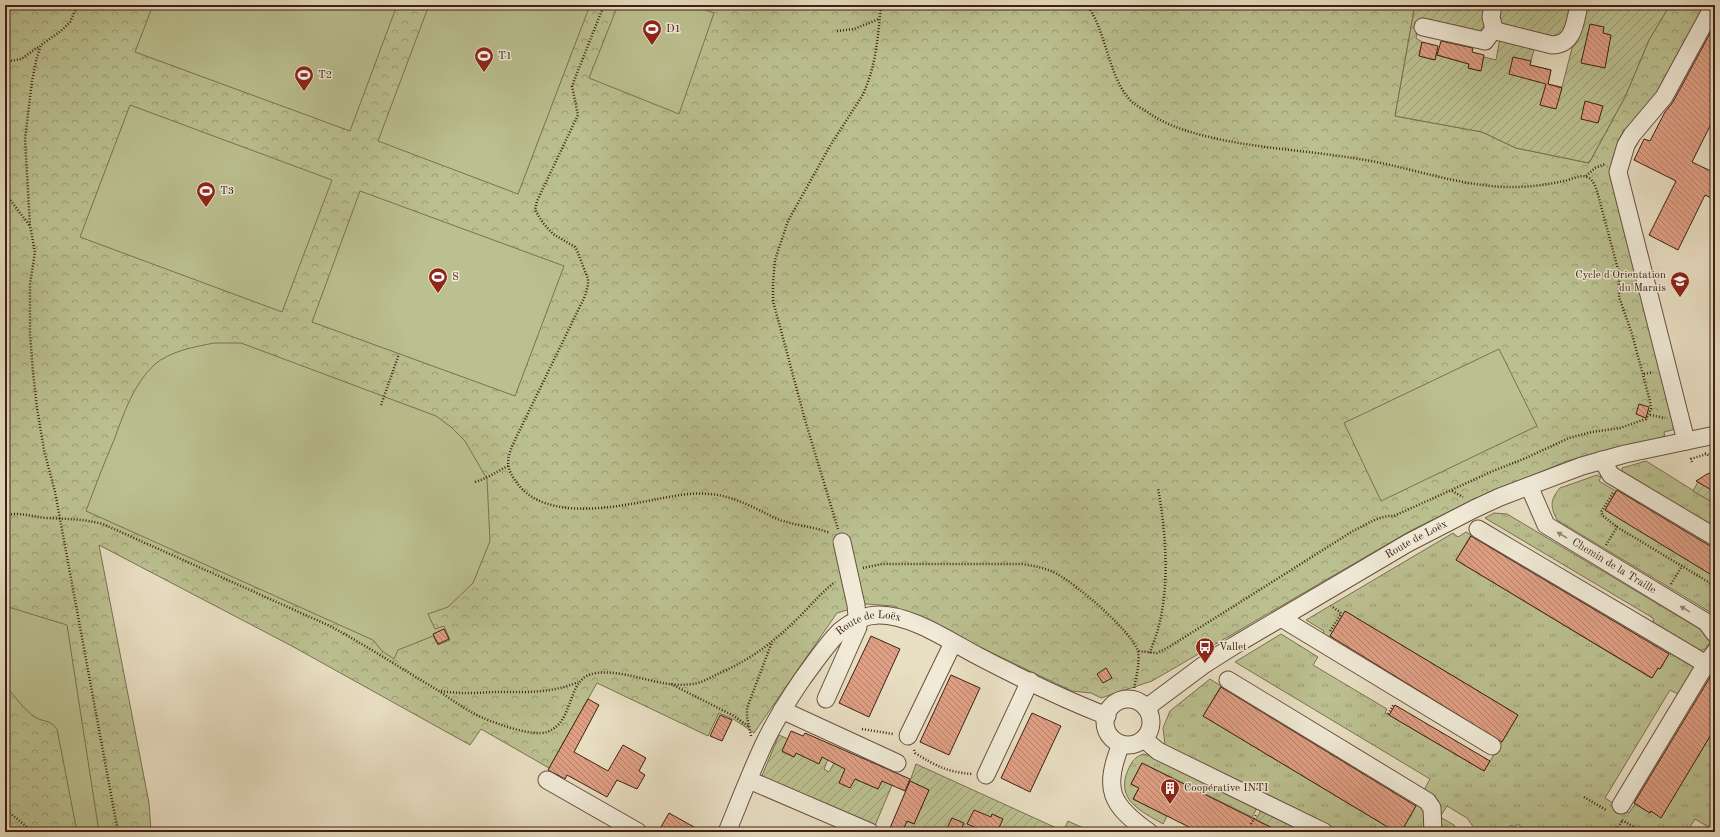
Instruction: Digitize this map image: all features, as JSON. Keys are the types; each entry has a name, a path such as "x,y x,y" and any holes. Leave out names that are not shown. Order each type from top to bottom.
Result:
{"street":[{"path":"1423,27 1485,41 1494,28 1491,17 1493,5"},
{"path":"1494,28 1507,34 1552,45 1559,45 1565,42 1572,32 1579,5"},
{"path":"1686,441 1618,172 1626,145 1632,135 1664,97 1714,5"},
{"name":"Route de Loëx","path":"1146,708 1205,664 1433,530 1474,509 1529,486 1602,460 1715,435"},
{"path":"1602,460 1611,475 1715,537"},
{"name":"Chemin de la Traille","path":"1529,486 1546,525 1706,622 1715,634"},
{"path":"1478,529 1710,658 1621,805"},
{"path":"826,699 858,627 859,619 842,542"},
{"name":"Route de Loëx","path":"727,832 762,747 782,710 821,653 841,631 859,619 878,615 903,619 920,626 1063,698 1107,716"},
{"path":"1281,618 1492,746"},
{"path":"908,736 952,643"},
{"path":"1228,680 1427,801 1432,808 1433,832"},
{"path":"986,775 1030,681"},
{"path":"1121,701 1136,701 1146,708 1150,714 1151,726 1144,739 1132,745 1121,744 1110,736 1106,723 1107,716 1114,704 1121,701"},
{"path":"782,710 897,763"},
{"path":"1144,739 1158,751 1324,832"},
{"path":"1121,744 1112,770 1111,784 1113,794 1120,808 1149,832"},
{"path":"547,780 638,832"},
{"path":"749,780 870,832"}],"path":[{"path":"5,62 21,59 61,31 70,22 78,5"},
{"path":"604,5 572,86 578,115 537,202 535,210 553,234 575,247 586,270 588,285 585,296 520,427 508,456 508,466 513,478 527,494 535,499 566,508 592,508 627,505 686,494 709,493 747,504 782,521 830,533 842,542"},
{"path":"842,542 805,420 773,301 773,284 776,260 788,221 862,96 869,81 874,62 881,5"},
{"path":"1087,5 1094,17 1119,82 1126,95 1132,102 1160,121 1174,127 1230,141 1268,148 1378,162 1482,185 1506,187 1530,186 1586,176 1592,180 1598,191 1619,273 1619,297 1644,374 1650,401 1650,414 1646,419 1620,428 1592,432 1569,438 1394,516 1380,518 1353,532 1169,648 1150,653 1138,651"},
{"path":"837,31 854,29 879,19"},
{"path":"41,45 32,81 25,139 30,226 35,252 30,284 30,334 33,372 41,429 55,492 118,832"},
{"path":"5,193 30,226"},
{"path":"381,405 399,354"},
{"path":"1692,462 1691,459 1706,454"},
{"path":"475,482 487,479 497,471 508,466"},
{"path":"1150,653 1158,630 1164,600 1164,541 1158,488"},
{"path":"1452,490 1467,498"},
{"path":"1612,494 1601,512 1602,516 1617,527 1715,586"},
{"path":"5,515 25,514 48,518 89,520 103,524 252,592 309,615 363,644 438,690 464,708 483,718 526,731 542,733 549,731"},
{"path":"1599,557 1617,527"},
{"path":"1664,596 1682,566"},
{"path":"1323,644 1340,614 1340,612 1335,609"},
{"path":"753,742 747,717 747,708 772,641"},
{"path":"438,690 472,693 544,691 565,688 580,681"},
{"path":"668,683 734,716 750,728"},
{"path":"1388,714 1394,704"},
{"path":"860,728 884,734 908,736 915,753 939,768 959,773 986,775"},
{"path":"5,809 33,832"},
{"path":"1251,824 1254,818"}],"green space":[{"path":"5,5 1415,5 1395,116 1482,132 1516,148 1589,163 1625,97 1649,40 1670,5 1708,5 1663,89 1616,159 1676,429 1664,432 1665,438 1610,449 1567,461 1472,500 1410,531 1152,681 1101,698 1091,693 1072,691 893,606 867,604 837,613 754,733 735,720 719,713 708,736 597,683 549,768 481,729 470,745 290,645 99,545 149,803 151,832 5,832"},
{"name":"T2","path":"153,5 397,5 350,131 135,52"},
{"name":"T1","path":"429,5 590,5 518,194 378,141"},
{"name":"D1","path":"618,5 692,5 714,13 679,114 589,78"},
{"path":"1415,5 1488,5 1484,32 1420,22 1416,38 1422,42 1419,56 1435,60 1436,55 1469,64 1468,68 1480,71 1484,57 1496,60 1500,38 1535,45 1530,65 1551,70 1548,84 1562,87 1583,5 1670,5 1649,40 1625,97 1589,163 1516,148 1482,132 1395,116"},
{"path":"1497,5 1573,5 1566,31 1554,39 1500,23"},
{"name":"T3","path":"130,105 332,180 282,312 80,237"},
{"name":"S","path":"360,191 564,266 515,396 312,322"},
{"path":"214,343 241,343 436,416 451,427 465,441 487,479 490,541 473,583 448,607 428,614 435,629 444,626 450,640 438,645 433,636 398,650 394,659 382,651 373,640 86,511 130,400 140,381 154,365 167,356 182,350"},
{"path":"1499,349 1537,426 1381,501 1344,423"},
{"path":"1646,461 1715,504 1715,529 1623,474 1622,468"},
{"path":"1597,475 1601,477 1599,481 1616,491 1605,510 1715,577 1715,615 1557,520 1553,511 1552,503 1554,496 1560,488"},
{"path":"1698,482 1715,492 1715,504 1693,491"},
{"path":"1494,513 1507,514 1708,634 1710,641 1708,646 1703,650 1696,650 1654,626 1653,618 1485,518"},
{"path":"1466,532 1471,535 1456,560 1651,678 1658,668 1660,669 1670,651 1696,667 1680,695 1670,690 1605,798 1629,813 1635,804 1650,813 1651,811 1661,817 1715,728 1715,831 1695,819 1687,832 1530,832 1517,824 1515,828 1511,825 1507,832 1477,832 1467,818 1447,806 1440,817 1454,825 1459,832 1440,832 1438,800 1424,790 1430,779 1235,662 1281,634 1318,657 1313,665 1387,709 1385,713 1484,771 1518,715 1345,611 1329,638 1323,634 1324,631 1306,620 1453,533 1458,537"},
{"path":"5,606 67,625 99,832 77,832 57,729 51,723 31,715 5,685"},
{"path":"1210,679 1221,686 1203,716 1396,832 1338,832 1165,745 1163,728 1170,711"},
{"path":"779,735 788,739 782,752 794,757 796,753 819,763 823,755 829,757 824,769 829,772 834,763 848,763 842,777 855,779 878,789 882,781 892,785 874,828 761,778"},
{"path":"1143,754 1148,755 1257,808 1252,817 1142,763 1131,784 1139,788 1133,799 1167,816 1163,824 1146,814 1132,803 1125,789 1125,780 1131,764 1135,758"},
{"path":"916,764 1063,831 1068,821 1092,832 902,832 907,821 914,824 929,790 910,781"},
{"path":"1417,804 1425,813 1426,832 1401,832"},
{"path":"1261,810 1293,825 1290,832 1280,832 1256,820"}],"building":[{"path":"1590,24 1604,27 1603,33 1611,35 1605,68 1581,63"},
{"path":"1715,24 1715,116 1692,162 1715,173 1715,200 1705,195 1678,250 1649,235 1676,181 1634,160 1644,139 1650,141"},
{"path":"1441,41 1473,48 1472,52 1484,55 1481,71 1468,68 1469,64 1437,55"},
{"path":"1422,42 1438,46 1435,60 1419,56"},
{"path":"1513,57 1531,61 1530,65 1551,70 1548,84 1562,88 1556,109 1540,105 1546,84 1509,74"},
{"path":"1585,101 1603,106 1598,123 1581,119"},
{"path":"1639,404 1649,407 1646,418 1636,414"},
{"path":"1715,472 1715,492 1696,481 1707,474"},
{"path":"1617,490 1710,546 1715,547 1715,577 1605,510"},
{"path":"1471,536 1669,654 1660,669 1658,668 1652,678 1456,560"},
{"path":"1345,611 1518,715 1502,742 1330,636"},
{"path":"444,629 449,639 438,644 433,634"},
{"path":"871,636 900,649 869,717 839,703"},
{"path":"1106,668 1112,678 1103,683 1097,674"},
{"path":"1715,669 1715,728 1661,818 1651,811 1650,813 1634,803"},
{"path":"951,675 980,688 949,755 920,742"},
{"path":"1221,687 1416,806 1401,832 1396,832 1203,716"},
{"path":"588,699 599,705 574,752 608,771 623,745 646,758 639,771 645,775 637,789 617,780 607,797 567,775 565,779 548,770"},
{"path":"1395,705 1490,761 1484,771 1389,715"},
{"path":"1032,713 1061,726 1030,792 1001,778"},
{"path":"720,715 732,720 722,741 710,736"},
{"path":"791,731 803,736 805,733 910,779 905,791 882,781 878,789 855,779 850,788 839,783 845,769 822,757 819,764 796,753 794,757 782,751"},
{"path":"1142,763 1281,832 1199,832 1133,799 1139,788 1131,784"},
{"path":"910,781 929,790 914,824 907,821 902,832 898,832 890,828"},
{"path":"974,810 991,817 992,814 1003,819 997,832 986,832 967,824"},
{"path":"669,813 703,832 658,832"},
{"path":"952,818 964,823 960,832 945,832"}],"tunnel":[{"path":"1269,829 1274,832"}],"place":[{"name":"D1","path":"652,46"},
{"name":"T1","path":"484,73"},
{"name":"T2","path":"304,92"},
{"name":"T3","path":"206,208"},
{"name":"S","path":"438,294"},
{"name":"Cycle d'Orientation du Marais","path":"1680,298"},
{"name":"Vallet","path":"1205,664"},
{"name":"Coopérative INTI","path":"1170,805"}]}
